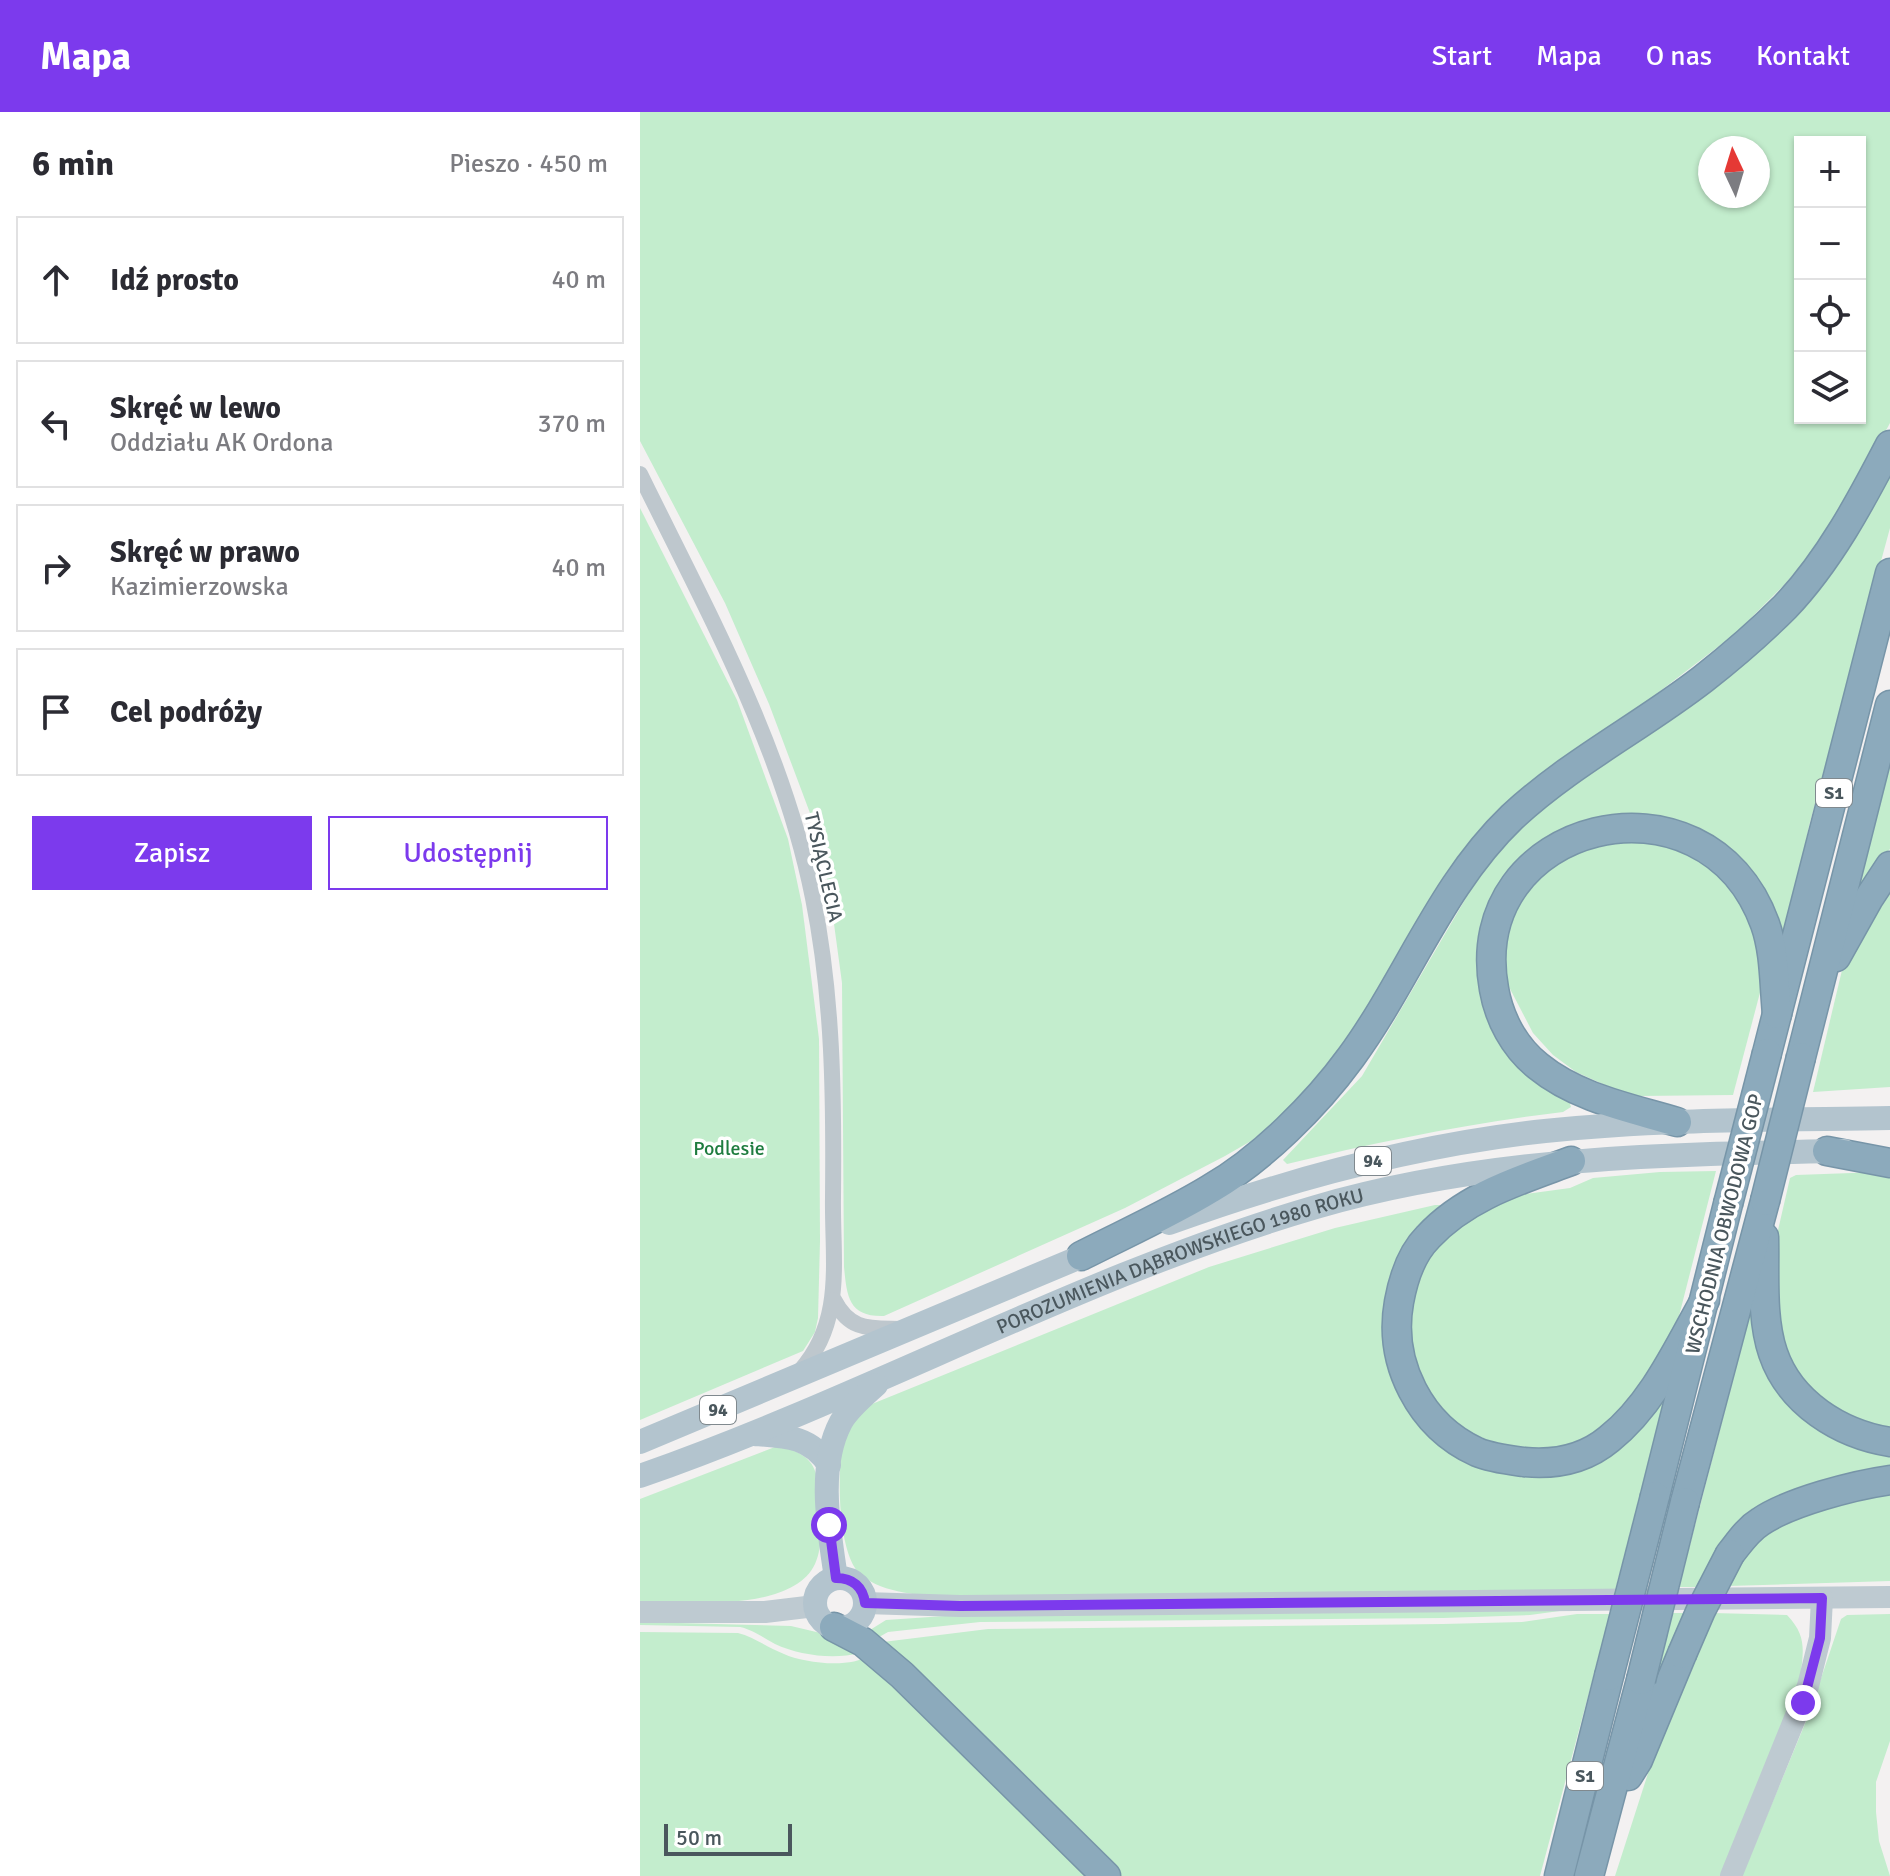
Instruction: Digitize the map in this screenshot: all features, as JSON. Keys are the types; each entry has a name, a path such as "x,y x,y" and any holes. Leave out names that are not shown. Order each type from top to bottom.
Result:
{"highway":[{"path":"1081,1256 1212,1188 1294,1121 1350,1058 1477,854 1547,788 1702,679 1786,606 1863,497 1890,445"},
{"name":"WSCHODNIA OBWODOWA GOP","path":"1559,1876 1890,573"},
{"name":"WSCHODNIA OBWODOWA GOP","path":"1589,1876 1764,1205 1890,705"},
{"path":"1677,1122 1572,1089 1522,1052 1502,1019 1491,959 1496,925 1516,884 1530,868 1563,843 1587,833 1612,828 1637,827 1665,831 1703,847 1723,861 1756,903 1772,954 1777,1014"},
{"path":"1819,985 1890,866"},
{"path":"1827,1151 1890,1163"},
{"path":"1571,1161 1497,1188 1465,1206 1426,1239 1413,1259 1401,1287 1397,1312 1398,1352 1406,1380 1419,1403 1437,1423 1478,1453 1509,1460 1554,1463 1591,1451 1610,1439 1631,1418 1659,1382 1705,1300"},
{"path":"1764,1205 1767,1318 1772,1351 1782,1375 1821,1414 1865,1437 1890,1442"},
{"path":"1608,1807 1638,1760 1701,1610 1730,1554 1750,1530 1777,1513 1856,1486 1890,1480"},
{"path":"834,1627 863,1642 902,1675 1106,1876"}],"main road":[{"name":"POROZUMIENIA DĄBROWSKIEGO 1980 ROKU","path":"640,1442 1081,1256 1219,1205 1363,1163 1455,1144 1545,1131 1677,1122 1890,1118"},
{"name":"POROZUMIENIA DĄBROWSKIEGO 1980 ROKU","path":"640,1476 748,1434 1166,1257 1319,1206 1477,1172 1571,1161 1699,1154 1890,1150"},
{"path":"836,1578 829,1525 829,1465 840,1424 883,1377"},
{"path":"748,1434 802,1440 813,1446 829,1465"},
{"path":"836,1578 847,1579 857,1585 865,1603 863,1613 855,1623 843,1628 822,1620 815,1599 821,1586 836,1578"}],"street":[{"name":"TYSIĄCLECIA","path":"640,474 749,697 785,793 813,895 824,964 832,1051 834,1300 822,1342 795,1377"},
{"path":"834,1300 848,1321 858,1326 907,1329"},
{"path":"865,1603 975,1606 1890,1597"},
{"path":"1731,1876 1808,1686 1820,1638 1822,1598"},
{"path":"640,1612 765,1612 815,1606"}],"green space":[{"path":"640,112 1890,112 1890,423 1855,488 1816,548 1736,633 1528,786 1362,1021 1322,1074 1286,1113 1251,1141 1125,1208 884,1316 856,1309 846,1287 842,983 829,887 810,813 769,704 725,603 640,441"},
{"path":"1890,463 1890,528 1809,826 1786,940 1781,943 1772,907 1749,873 1696,833 1666,819 1612,815 1577,822 1542,841 1503,878 1481,932 1480,979 1486,1008 1568,1097 1571,1107 1563,1112 1425,1134 1287,1164 1283,1160 1362,1076 1487,862 1523,821 1722,679"},
{"name":"Podlesie","path":"640,508 737,700 788,839 802,905 819,1039 820,1241 818,1318 815,1332 803,1351 640,1420"},
{"path":"1890,764 1890,849 1875,866 1853,903"},
{"path":"1622,838 1688,849 1730,884 1758,938 1762,985 1733,1095 1639,1096 1616,1090 1576,1072 1553,1055 1533,1033 1508,985 1502,959 1505,935 1523,891 1558,856"},
{"path":"1890,880 1890,1087 1813,1092 1843,966"},
{"path":"1716,1171 1671,1340 1616,1422 1581,1443 1534,1453 1482,1443 1453,1422 1438,1405 1415,1367 1409,1350 1410,1298 1424,1265 1446,1234 1474,1213 1518,1195 1570,1188 1593,1178"},
{"path":"1890,1174 1890,1432 1844,1416 1804,1385 1783,1350 1778,1334 1776,1239 1790,1178 1796,1175"},
{"path":"1435,1205 1447,1205 1428,1226 1394,1371 1519,1475 1668,1392 1615,1591 951,1598 881,1586 861,1575 853,1565 843,1532 841,1455 847,1432 867,1406 1209,1267 1335,1228"},
{"path":"1753,1302 1780,1391 1804,1420 1848,1443 1890,1454 1890,1469 1836,1480 1711,1563 1696,1587 1679,1587"},
{"path":"780,1445 808,1460 817,1477 820,1544 815,1564 803,1580 784,1591 761,1598 709,1603 640,1602 640,1499"},
{"path":"1890,1489 1890,1581 1728,1586 1746,1552 1773,1530 1812,1512"},
{"path":"1567,1610 1530,1615 1443,1618 980,1622 888,1632 872,1641 870,1630 886,1620 945,1616"},
{"path":"1672,1613 1686,1613 1649,1700"},
{"path":"1713,1613 1787,1615 1801,1638 1800,1680 1720,1876 1615,1876 1651,1764"},
{"path":"1577,1614 1610,1614 1540,1876 1121,1876 883,1642 988,1629 1522,1622"},
{"path":"1890,1614 1890,1741 1876,1782 1876,1812 1879,1841 1890,1876 1742,1876 1809,1714 1841,1619 1847,1615"},
{"path":"640,1622 791,1626 829,1635 859,1653 839,1656 805,1654 784,1648 740,1627 640,1625"},
{"path":"640,1632 738,1633 784,1654 815,1662 851,1662 869,1655 1094,1876 640,1876"}],"route":[{"path":"829,1525 836,1578 854,1582 862,1592 865,1603 960,1606 1822,1598 1820,1638 1803,1703"}]}
